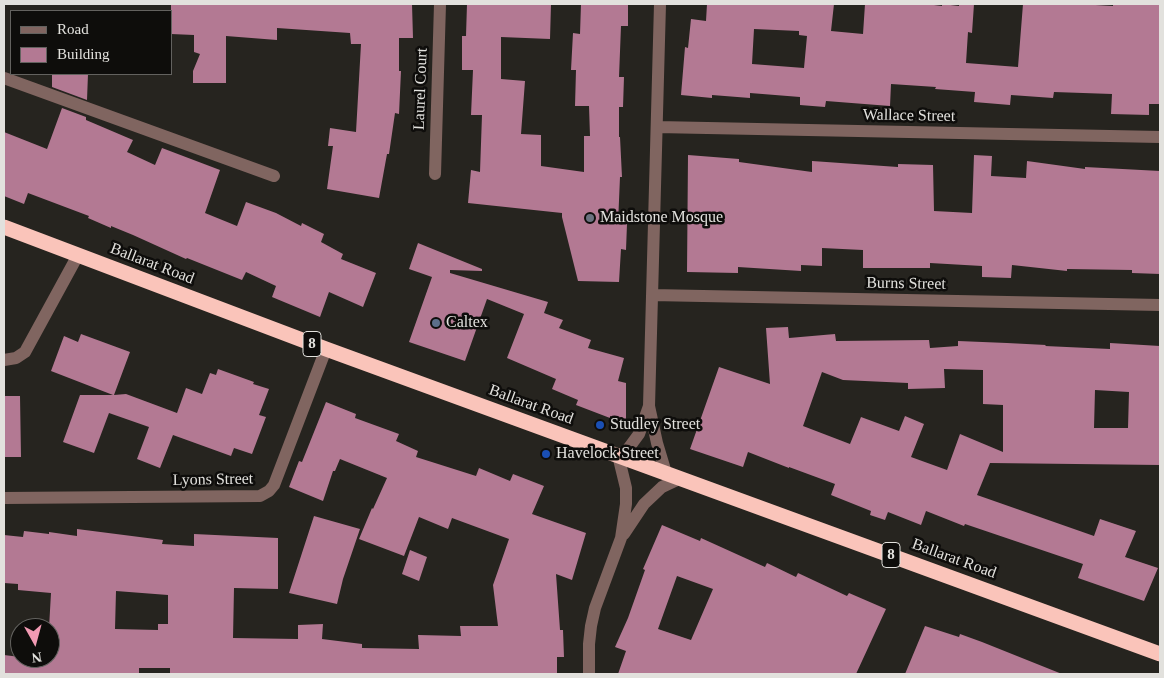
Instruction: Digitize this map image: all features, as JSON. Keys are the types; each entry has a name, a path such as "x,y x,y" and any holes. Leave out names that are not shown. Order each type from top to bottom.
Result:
{"highway":[{"name":"Ballarat Road","path":"4,227 326,349 1160,654"}],"street":[{"name":"Laurel Court","path":"434,174 440,4"},
{"path":"660,4 649,406 666,473"},
{"path":"4,78 274,176"},
{"name":"Wallace Street","path":"657,127 1160,137"},
{"path":"4,360 16,358 25,352 78,254"},
{"name":"Burns Street","path":"652,295 1160,305"},
{"name":"Lyons Street","path":"4,498 260,496 269,491 274,485 326,349"},
{"path":"589,674 591,626 595,608 621,538 626,504 626,488 620,456 639,434 649,406"},
{"path":"621,538 644,504 662,487 681,478"}],"building":[{"path":"171,4 412,4 413,38 399,38 399,71 401,71 399,114 395,113 389,154 387,154 379,198 327,189 333,146 328,146 330,128 356,132 361,44 351,44 350,33 277,28 277,40 226,36 226,83 193,83 193,71 200,54 194,52 194,35 172,34"},
{"path":"467,4 551,4 550,39 501,37 501,79 525,81 521,134 541,135 541,166 584,172 584,136 590,136 589,106 575,106 576,70 571,70 573,33 580,34 581,4 628,4 628,26 621,26 619,77 624,77 623,107 619,107 622,177 620,177 618,224 627,224 626,250 621,249 619,282 578,281 562,213 468,203 471,170 480,172 482,115 471,115 473,70 462,70 462,36 466,36"},
{"path":"707,4 834,4 831,31 863,34 865,4 926,4 942,6 942,4 959,6 959,4 974,4 972,33 968,32 966,63 1018,67 1023,4 1113,6 1113,4 1160,4 1160,104 1149,104 1149,115 1111,114 1112,94 1054,92 1053,98 1011,95 1010,105 974,102 975,92 891,84 890,106 826,101 825,107 800,105 800,97 750,93 750,98 712,95 712,98 681,95 685,47 688,48 691,19 706,21","holes":["754,29 799,31 799,35 807,36 804,68 752,64"]},
{"path":"52,75 88,75 87,100 52,87"},
{"path":"62,108 86,117 86,120 133,140 127,152 155,165 162,148 220,170 205,213 237,226 246,202 276,213 301,226 302,223 324,234 321,242 343,254 341,259 376,273 363,307 329,292 320,317 272,297 276,286 246,272 242,280 186,259 111,226 111,228 88,218 89,216 28,193 24,204 4,196 4,132 47,149"},
{"path":"688,155 739,159 739,162 812,172 812,161 898,167 898,164 933,165 934,211 972,213 974,155 992,156 991,176 1026,178 1027,161 1085,169 1085,167 1160,171 1160,274 1132,273 1132,270 1067,269 1067,271 1012,265 1011,278 982,277 982,266 930,263 930,268 863,268 863,250 822,248 822,266 801,265 801,271 738,267 738,273 687,272"},
{"path":"418,243 482,269 482,271 450,270 450,273 548,302 544,313 563,320 559,328 591,340 588,348 624,358 618,381 626,383 626,422 576,405 578,400 552,389 556,379 507,358 524,314 487,299 465,361 409,342 432,277 409,269"},
{"path":"788,327 789,338 835,334 836,341 929,340 930,348 958,346 958,341 1110,349 1110,343 1160,346 1160,465 990,463 977,495 1094,536 1100,519 1136,531 1125,557 1158,568 1144,601 1078,578 1083,564 965,524 964,526 926,511 921,525 888,512 885,520 870,515 871,511 831,495 835,484 748,452 743,467 690,449 719,367 770,384 766,328","holes":["944,369 983,370 983,404 1003,405 1003,452 960,434 947,470 911,457 924,424 905,416 899,431 861,417 850,444 803,426 822,372 843,380 908,383 908,389 945,388","1095,390 1129,392 1128,428 1094,428"]},
{"path":"81,334 130,352 114,395 126,394 177,413 186,388 202,394 210,373 216,375 218,369 269,389 259,415 266,417 252,454 234,448 231,456 173,435 160,468 137,459 149,427 109,413 94,453 63,442 80,395 113,395 51,371 64,336 78,342"},
{"path":"4,396 20,396 21,457 4,457"},
{"path":"326,402 356,414 355,418 399,434 396,441 418,451 416,457 476,476 479,468 510,481 513,474 544,486 532,514 586,533 572,580 556,574 560,630 563,630 564,657 557,657 557,674 170,674 170,668 139,668 139,674 4,674 4,655 10,656 10,668 60,668 60,618 50,618 51,593 18,590 18,584 4,583 4,535 23,537 24,531 77,536 77,529 163,540 162,544 194,546 194,534 278,538 278,589 234,588 233,638 298,639 298,625 323,624 322,639 362,644 362,648 419,649 418,635 461,636 460,626 498,626 493,585 509,539 452,518 448,529 419,517 404,556 359,539 387,478 340,459 335,471 333,471 323,501 289,487 299,461 302,462","holes":["116,591 168,595 168,624 158,624 158,630 115,629"]},
{"path":"314,516 360,529 343,579 337,604 289,593"},
{"path":"662,525 700,541 701,538 765,567 767,563 796,577 798,573 847,596 849,593 886,609 856,674 618,674 626,651 615,647 628,618 645,570 643,569","holes":["677,576 713,589 691,640 658,629"]},
{"path":"410,550 427,557 419,581 402,574"},
{"path":"925,626 959,637 960,634 1062,674 905,674"}],"place":[{"name":"Maidstone Mosque","path":"590,218"},
{"name":"Caltex","path":"436,323"},
{"name":"Studley Street","path":"600,425"},
{"name":"Havelock Street","path":"546,454"}]}
